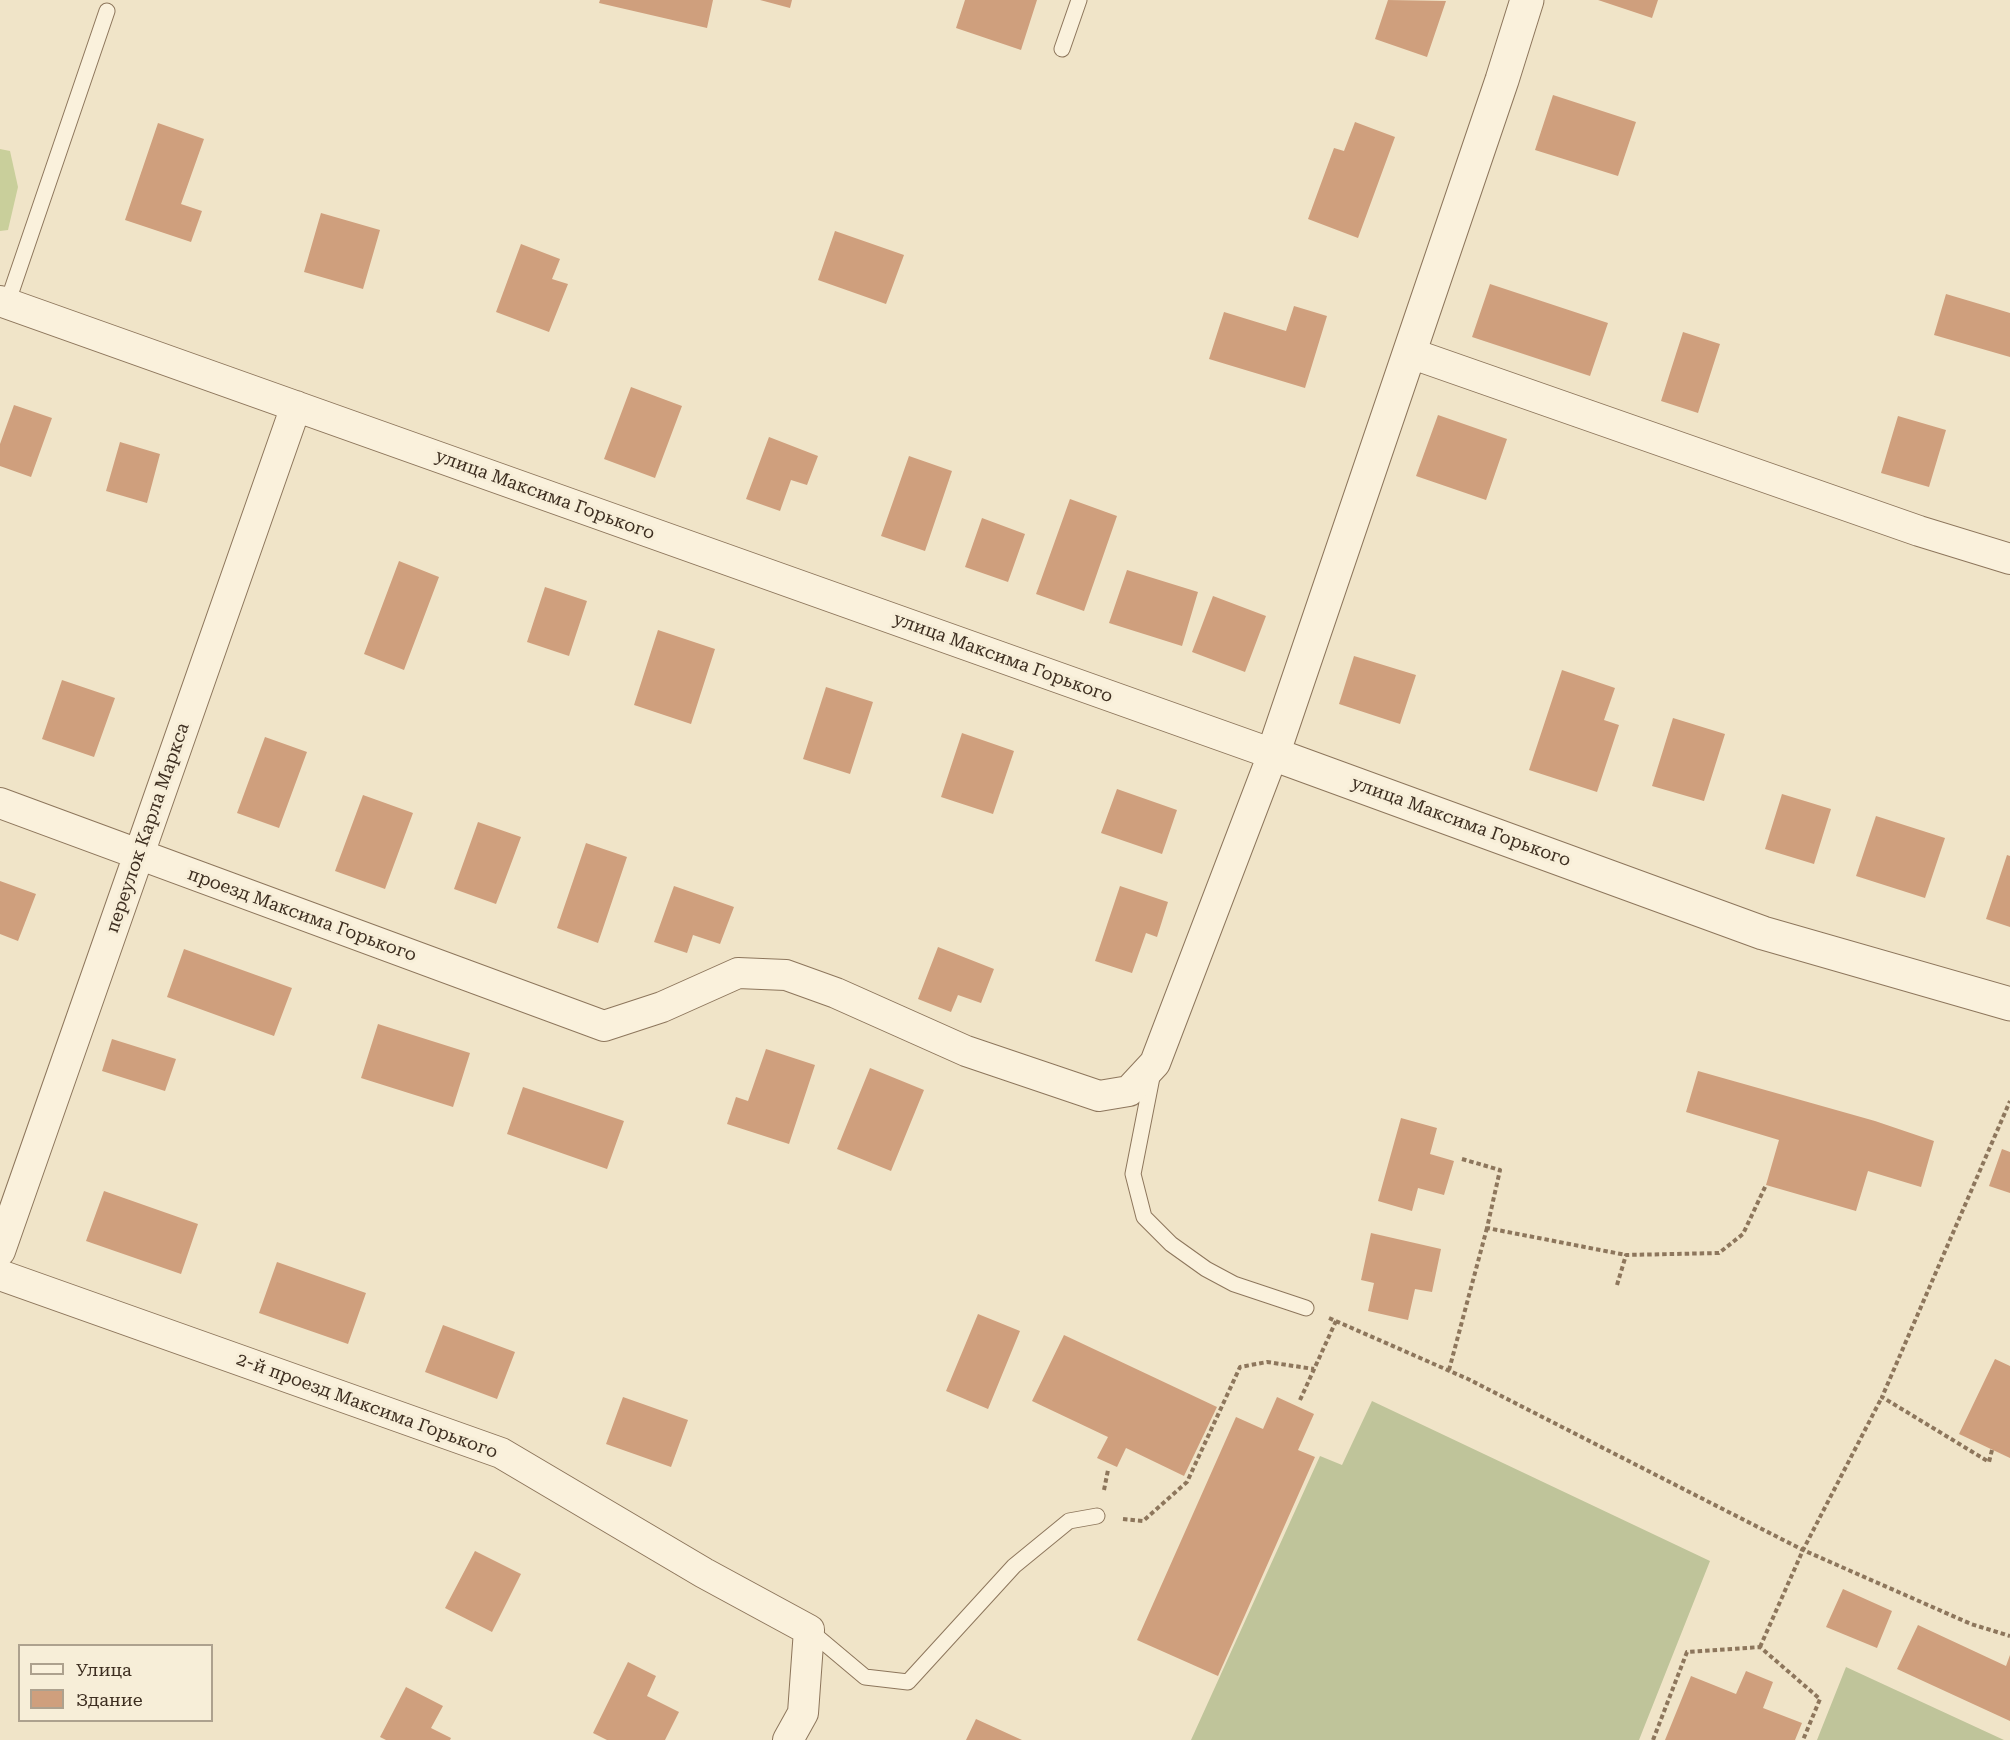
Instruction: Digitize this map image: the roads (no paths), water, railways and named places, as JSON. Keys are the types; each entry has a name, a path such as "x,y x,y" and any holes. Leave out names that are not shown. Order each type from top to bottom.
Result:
{"street":[{"path":"1155,1063 1273,754 1410,353 1527,0"},
{"name":"улица Максима Горького","path":"3,303 1273,754 1763,933 2010,1004"},
{"path":"1410,353 1908,527 2010,559"},
{"name":"переулок Карла Маркса","path":"0,1251 296,406"},
{"name":"проезд Максима Горького","path":"0,803 604,1026 662,1006 738,973 786,975 836,993 966,1051 1100,1096 1128,1091 1155,1063"},
{"name":"2-й проезд Максима Горького","path":"0,1275 501,1453 704,1573 809,1630"},
{"path":"788,1740 803,1713 809,1630"}],"lane":[{"path":"1062,49 1079,0"},
{"path":"3,303 107,11"},
{"path":"1155,1063 1133,1174 1144,1217 1171,1244 1206,1269 1234,1284 1306,1308"},
{"path":"809,1630 865,1677 908,1682 1014,1566 1070,1521 1097,1516"}]}
